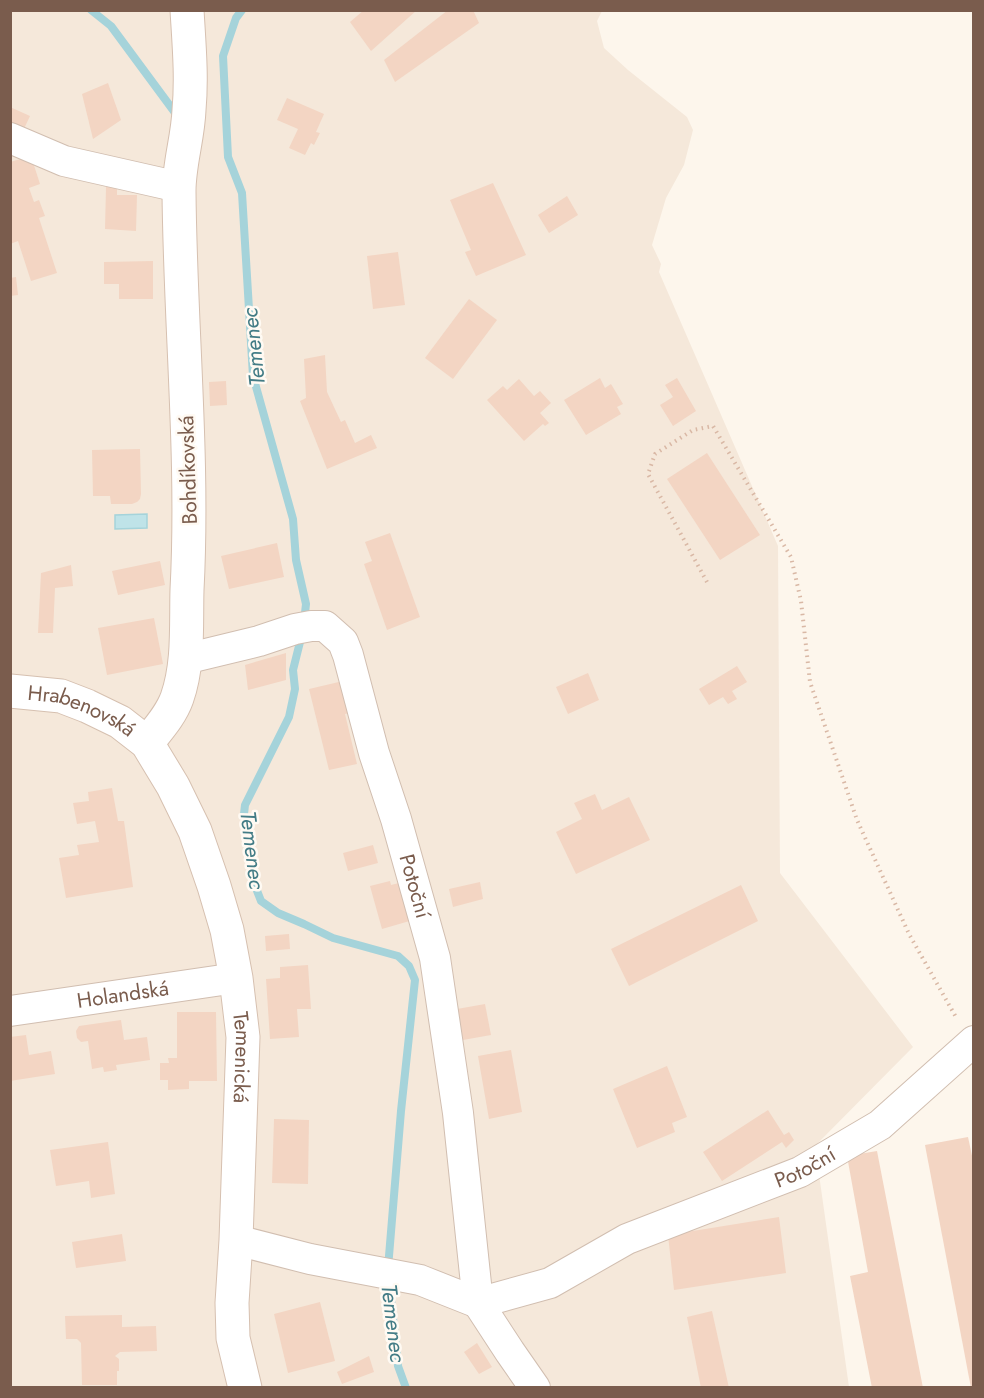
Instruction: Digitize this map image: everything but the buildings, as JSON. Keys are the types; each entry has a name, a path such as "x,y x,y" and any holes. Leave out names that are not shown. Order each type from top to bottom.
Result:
{"street":[{"name":"Bohdíkovská","path":"147,743 171,711 177,696 185,659 190,534 179,187 189,112 191,62 187,10"},
{"path":"10,138 64,161 179,187"},
{"name":"Potoční","path":"185,659 259,641 303,627 326,626 343,642 435,958 458,1113 478,1303 535,1388"},
{"name":"Hrabenovská","path":"10,691 61,696 120,722 147,743"},
{"name":"Temenická","path":"147,743 173,786 195,831 227,930 236,978 243,1037 232,1303 233,1338 245,1388"},
{"name":"Holandská","path":"10,1011 236,978"},
{"name":"Potoční","path":"478,1303 550,1283 627,1239 800,1172 880,1125 972,1042"},
{"path":"236,1239 310,1259 420,1280 478,1303"}],"path":[{"path":"707,582 648,474 655,454 693,430 713,426 790,557 801,602 810,682 857,820 909,934 972,1042"}],"shaded area":[{"path":"10,11 602,11 597,21 604,48 687,117 693,130 684,165 666,198 652,245 661,264 659,272 778,546 780,873 913,1047 815,1146 849,1387 11,1387"}],"water":[{"path":"147,514 147,528 115,529 115,515"}],"waterway":[{"name":"Temenec","path":"91,10 111,26 176,114"},
{"name":"Temenec","path":"242,10 236,18 223,56 228,157 242,193 253,376 293,519 296,560 306,604 304,622"},
{"name":"Temenec","path":"302,634 293,670 295,689 289,717 245,805 244,814 254,883 261,901 278,913 333,938 398,956 409,966 415,980 388,1268"},
{"name":"Temenec","path":"389,1280 398,1366 406,1388"}]}
